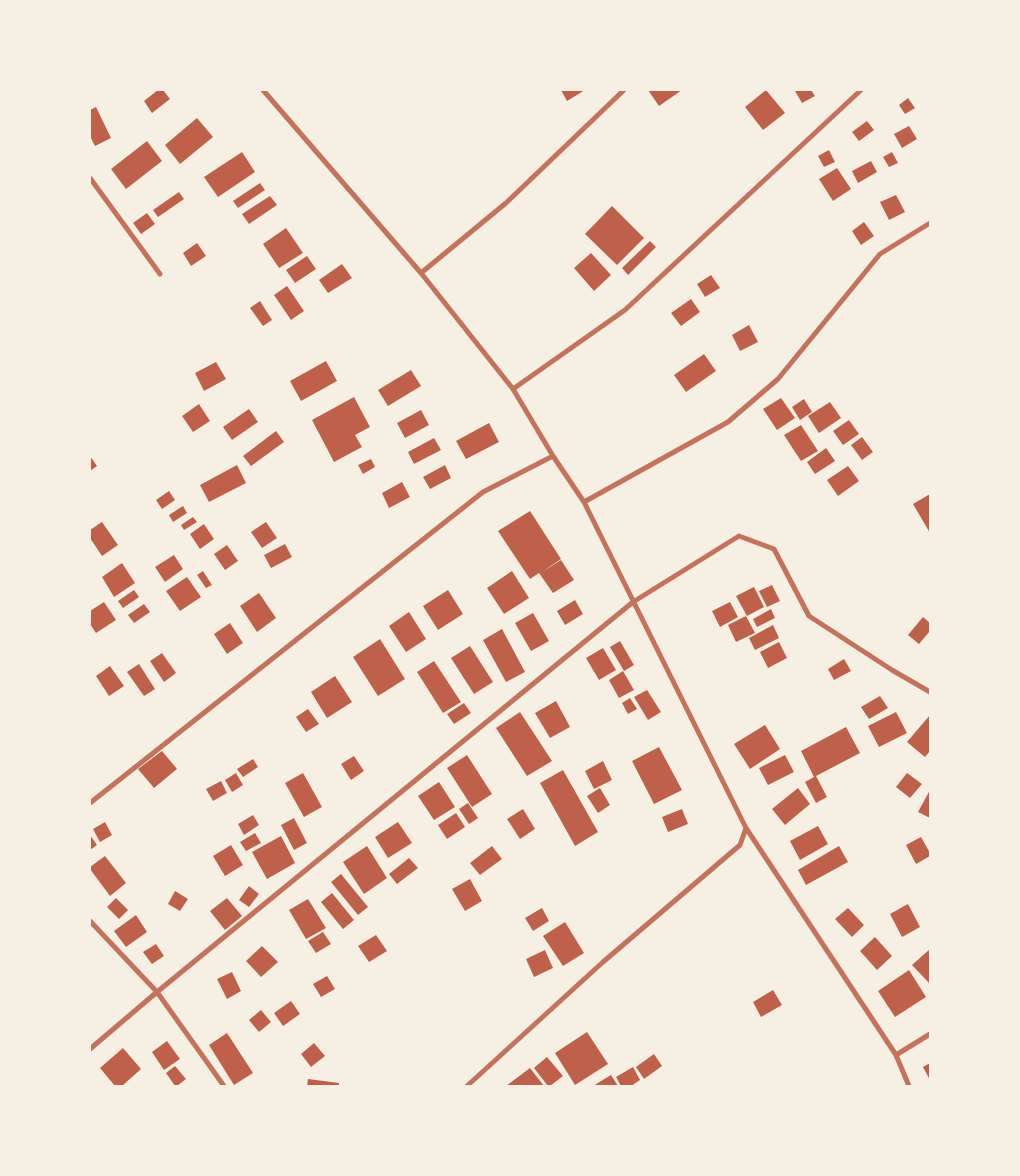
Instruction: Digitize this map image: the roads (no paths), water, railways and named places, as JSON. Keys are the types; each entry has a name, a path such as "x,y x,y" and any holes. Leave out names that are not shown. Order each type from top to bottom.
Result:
{"street":[{"path":"263,90 421,273 513,389 553,456 584,502 746,828 896,1055 909,1086"},
{"path":"513,389 625,310 861,90"},
{"path":"421,273 506,203 622,91"},
{"path":"90,178 160,274"},
{"path":"584,502 728,422 778,379 880,254 930,224"},
{"path":"90,803 483,492 553,456"},
{"path":"90,1049 633,602 739,536 774,549 809,616 892,670 930,692"},
{"path":"467,1086 602,962 740,845 746,828"},
{"path":"90,921 157,992 224,1086"},
{"path":"896,1055 930,1034"}]}
